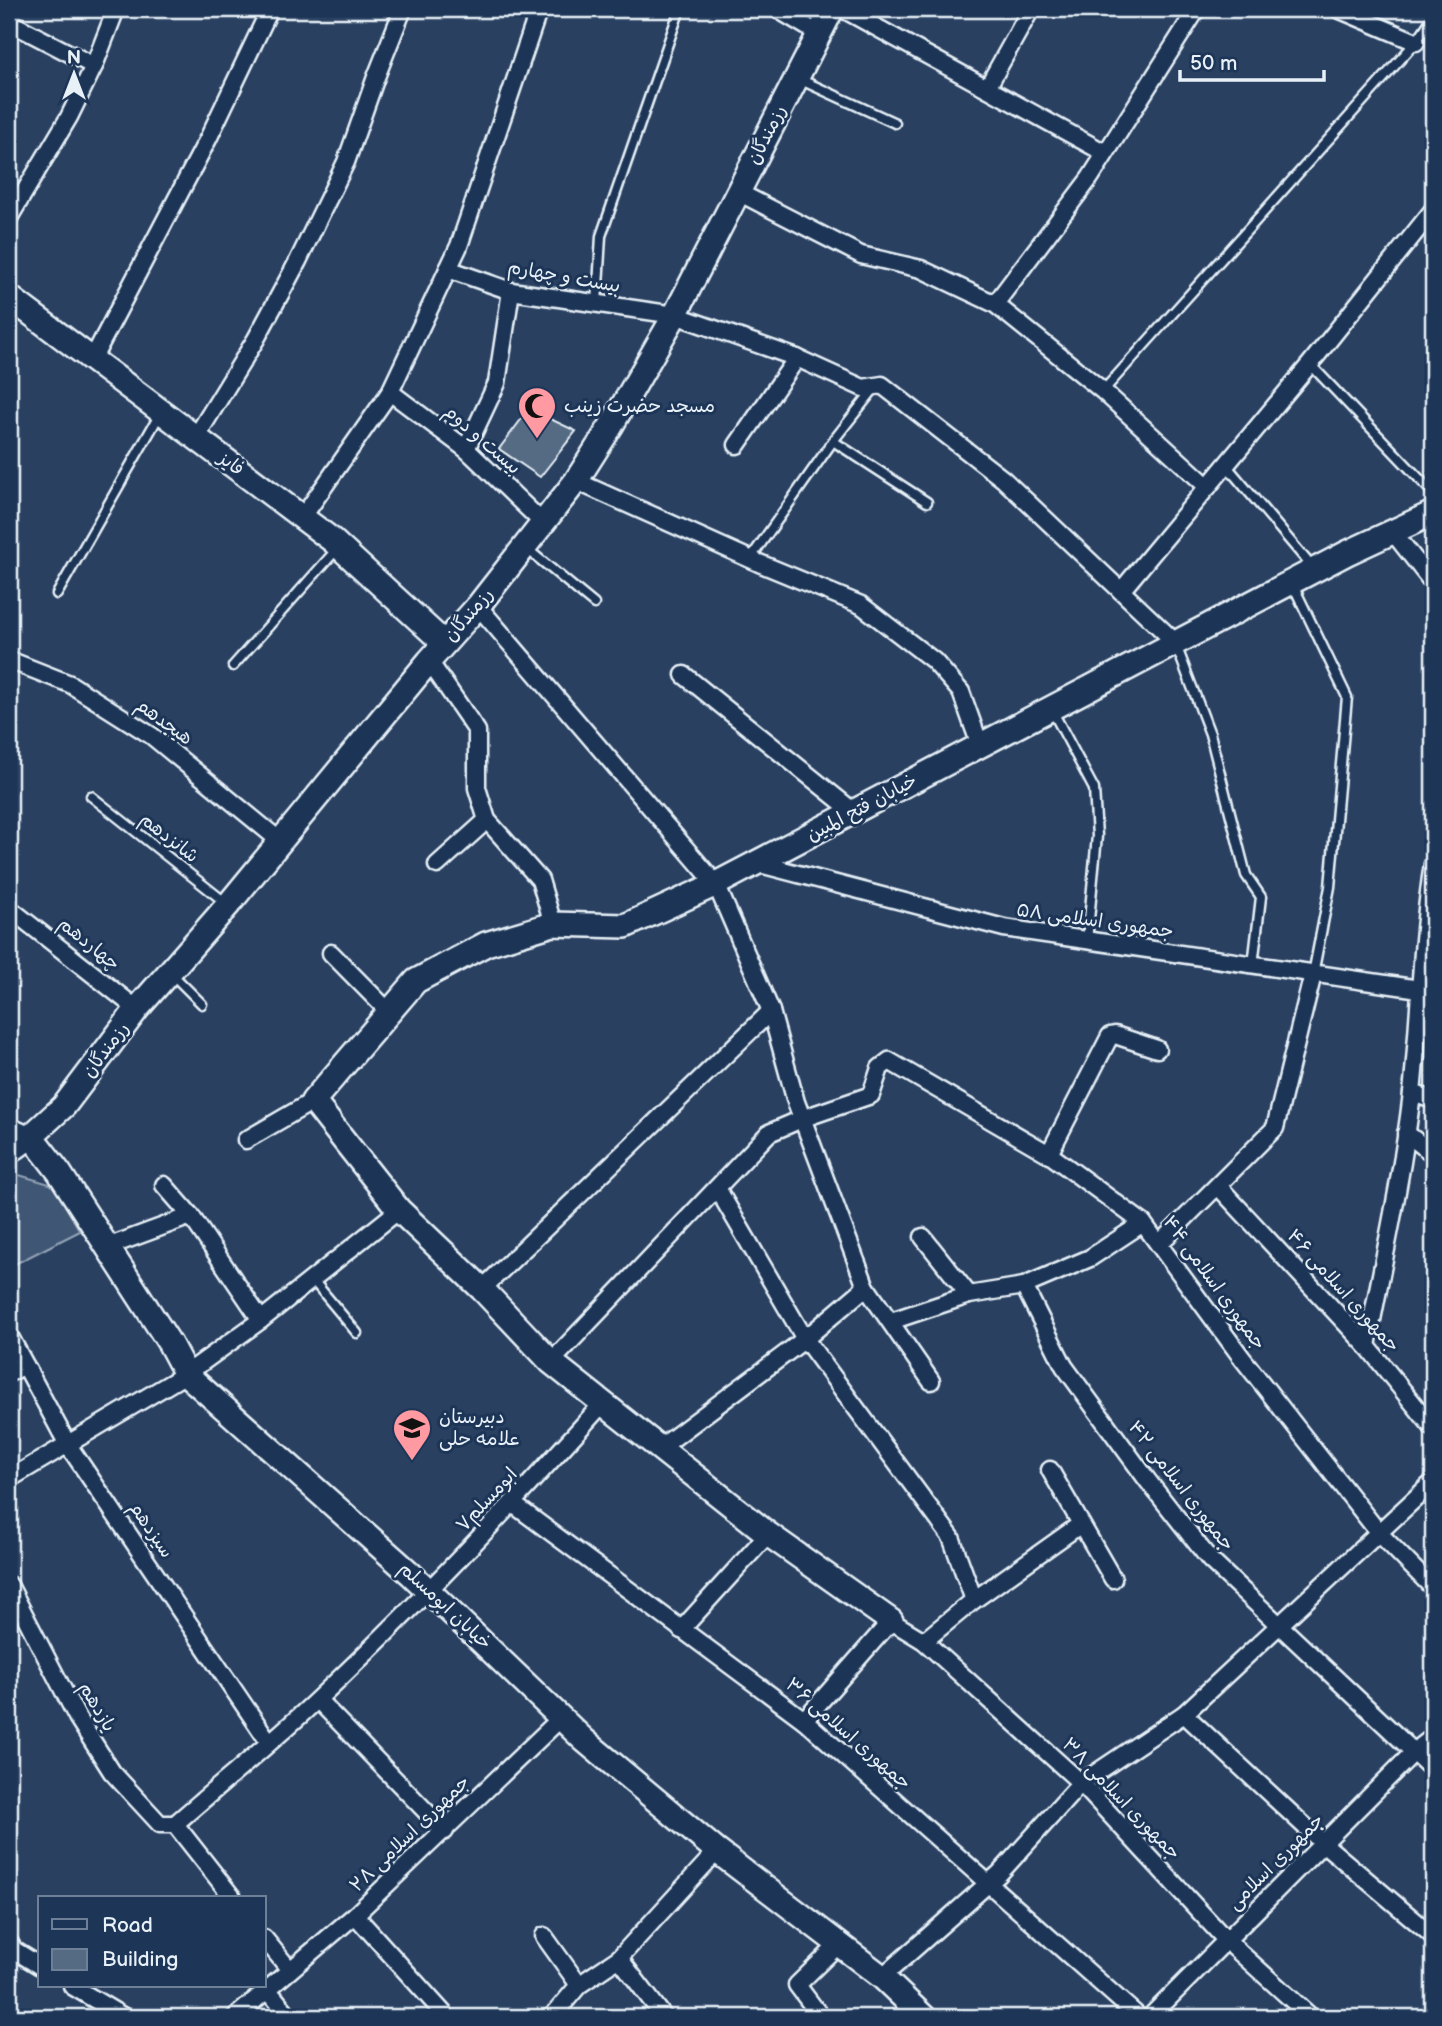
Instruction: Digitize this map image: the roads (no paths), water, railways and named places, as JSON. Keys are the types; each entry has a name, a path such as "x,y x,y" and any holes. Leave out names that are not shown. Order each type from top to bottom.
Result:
{"street":[{"path":"9,218 69,117 94,65 116,9"},
{"path":"92,359 208,139 270,9"},
{"path":"196,438 256,338 340,175 403,9"},
{"path":"302,518 390,392 448,269 463,233 539,9"},
{"path":"777,9 819,34"},
{"name":"رزمندگان","path":"9,1152 64,1106 137,1009 228,905 444,643 478,606 576,481 675,315 832,9"},
{"path":"843,9 1105,153"},
{"path":"987,88 1031,9"},
{"path":"995,303 1090,178 1197,9"},
{"path":"1338,9 1416,42"},
{"path":"9,22 94,65"},
{"path":"738,192 861,256 921,270 995,303 1103,391 1208,487"},
{"path":"1121,592 1310,364 1433,210"},
{"name":"بیست و چهارم","path":"448,269 511,291 675,315 797,358 863,387 882,385 1003,478 1176,643"},
{"path":"466,449 497,383 511,291"},
{"name":"فایز","path":"9,297 340,547 444,643"},
{"path":"737,445 797,358"},
{"name":"بیست و دوم","path":"390,392 466,449 543,523"},
{"path":"576,481 751,559 861,604 934,661 961,692 980,746"},
{"name":"خیابان فتح المبین","path":"313,1101 416,981 486,944 553,924 625,926 716,884 1315,570 1433,513"},
{"path":"1393,532 1433,583"},
{"path":"478,606 716,884 771,1010 796,1102 866,1287 931,1381"},
{"name":"هیجدهم","path":"9,660 70,684 152,736 280,841"},
{"path":"429,661 477,731 477,788 487,820 540,880 553,924"},
{"path":"684,675 854,812"},
{"path":"437,865 487,820"},
{"name":"جمهوری اسلامی ۵۸","path":"756,863 1004,928 1428,991"},
{"path":"1367,1346 1406,1133 1428,991 1426,919 1433,865"},
{"name":"چهاردهم","path":"14,912 137,1009"},
{"path":"331,953 390,1012"},
{"path":"1160,1243 1275,1128 1313,974"},
{"path":"482,1289 771,1010"},
{"path":"1049,1154 1110,1036 1115,1035 1157,1049"},
{"name":"جمهوری اسلامی ۴۴","path":"804,1118 871,1094 880,1068 889,1061 1049,1154 1143,1223 1242,1358 1379,1533 1433,1588"},
{"path":"1412,1093 1433,1100"},
{"path":"246,1140 313,1101 399,1210 482,1289 551,1362 768,1534 891,1621 804,1720"},
{"path":"551,1362 769,1133 804,1118"},
{"path":"9,1126 31,1136"},
{"path":"1406,1133 1433,1154"},
{"name":"خیابان ابومسلم","path":"31,1136 107,1247 170,1344 186,1374 429,1592 584,1740 717,1852 882,1977 924,2017"},
{"path":"164,1185 191,1216 261,1320"},
{"name":"جمهوری اسلامی ۴۶","path":"1218,1186 1367,1346 1433,1428"},
{"path":"717,1188 805,1339 951,1537 974,1600"},
{"path":"9,1479 186,1374 261,1320 399,1210"},
{"path":"107,1247 191,1216"},
{"path":"891,1321 969,1295 1024,1286 1090,1258 1143,1223"},
{"path":"923,1237 969,1295"},
{"name":"جمهوری اسلامی ۴۲","path":"1024,1286 1065,1366 1148,1481 1210,1560 1433,1770"},
{"path":"660,1448 805,1339 866,1287"},
{"name":"سیزدهم","path":"9,1335 68,1445 269,1742"},
{"path":"9,1373 25,1365"},
{"name":"ابومسلم۷","path":"175,1824 318,1700 429,1592 603,1404"},
{"path":"1050,1470 1113,1579"},
{"path":"882,1977 999,1874 1081,1783 1184,1714 1433,1482"},
{"name":"جمهوری اسلامی ۳۶","path":"513,1504 804,1720 1139,2017"},
{"path":"924,1642 974,1600 1082,1524"},
{"path":"681,1630 768,1534"},
{"name":"یازدهم","path":"9,1585 77,1717 112,1772 160,1824 175,1824"},
{"name":"جمهوری اسلامی ۳۸","path":"891,1621 924,1642 1081,1783 1227,1941 1311,2017"},
{"path":"318,1700 444,1831"},
{"path":"1184,1714 1324,1844 1433,1936"},
{"name":"جمهوری اسلامی ۲۸","path":"447,2017 355,1915 562,1717"},
{"name":"جمهوری اسلامی","path":"1150,2017 1414,1752 1433,1737"},
{"path":"175,1824 231,1896"},
{"path":"552,2017 579,1985 619,1958 717,1852"},
{"path":"235,2017 355,1915"},
{"path":"544,1936 579,1985"},
{"path":"266,1940 290,1970"},
{"path":"9,1942 14,1950 38,1965"},
{"path":"821,2017 797,1985 840,1943"},
{"path":"619,1958 664,2017"},
{"path":"75,1988 124,2017"},
{"path":"268,1990 290,2017"}],"lane":[{"path":"597,305 601,236 680,9"},
{"path":"1103,391 1416,42 1433,17"},
{"path":"796,78 895,123"},
{"path":"1310,364 1433,493"},
{"path":"751,559 833,441 876,386"},
{"path":"57,594 162,412"},
{"path":"833,441 927,502"},
{"path":"1226,466 1315,570"},
{"path":"233,666 340,547"},
{"path":"524,547 594,604"},
{"path":"1292,582 1346,697 1330,887 1313,974"},
{"path":"1176,643 1210,734 1246,875 1261,897 1252,965"},
{"path":"1051,708 1094,789 1097,835 1087,941"},
{"name":"شانزدهم","path":"91,796 228,905"},
{"path":"169,972 202,1004"},
{"path":"312,1279 357,1334"}],"place":[{"name":"مسجد حضرت زینب","path":"537,440"},
{"name":"دبیرستان علامه حلی","path":"412,1462"}]}
